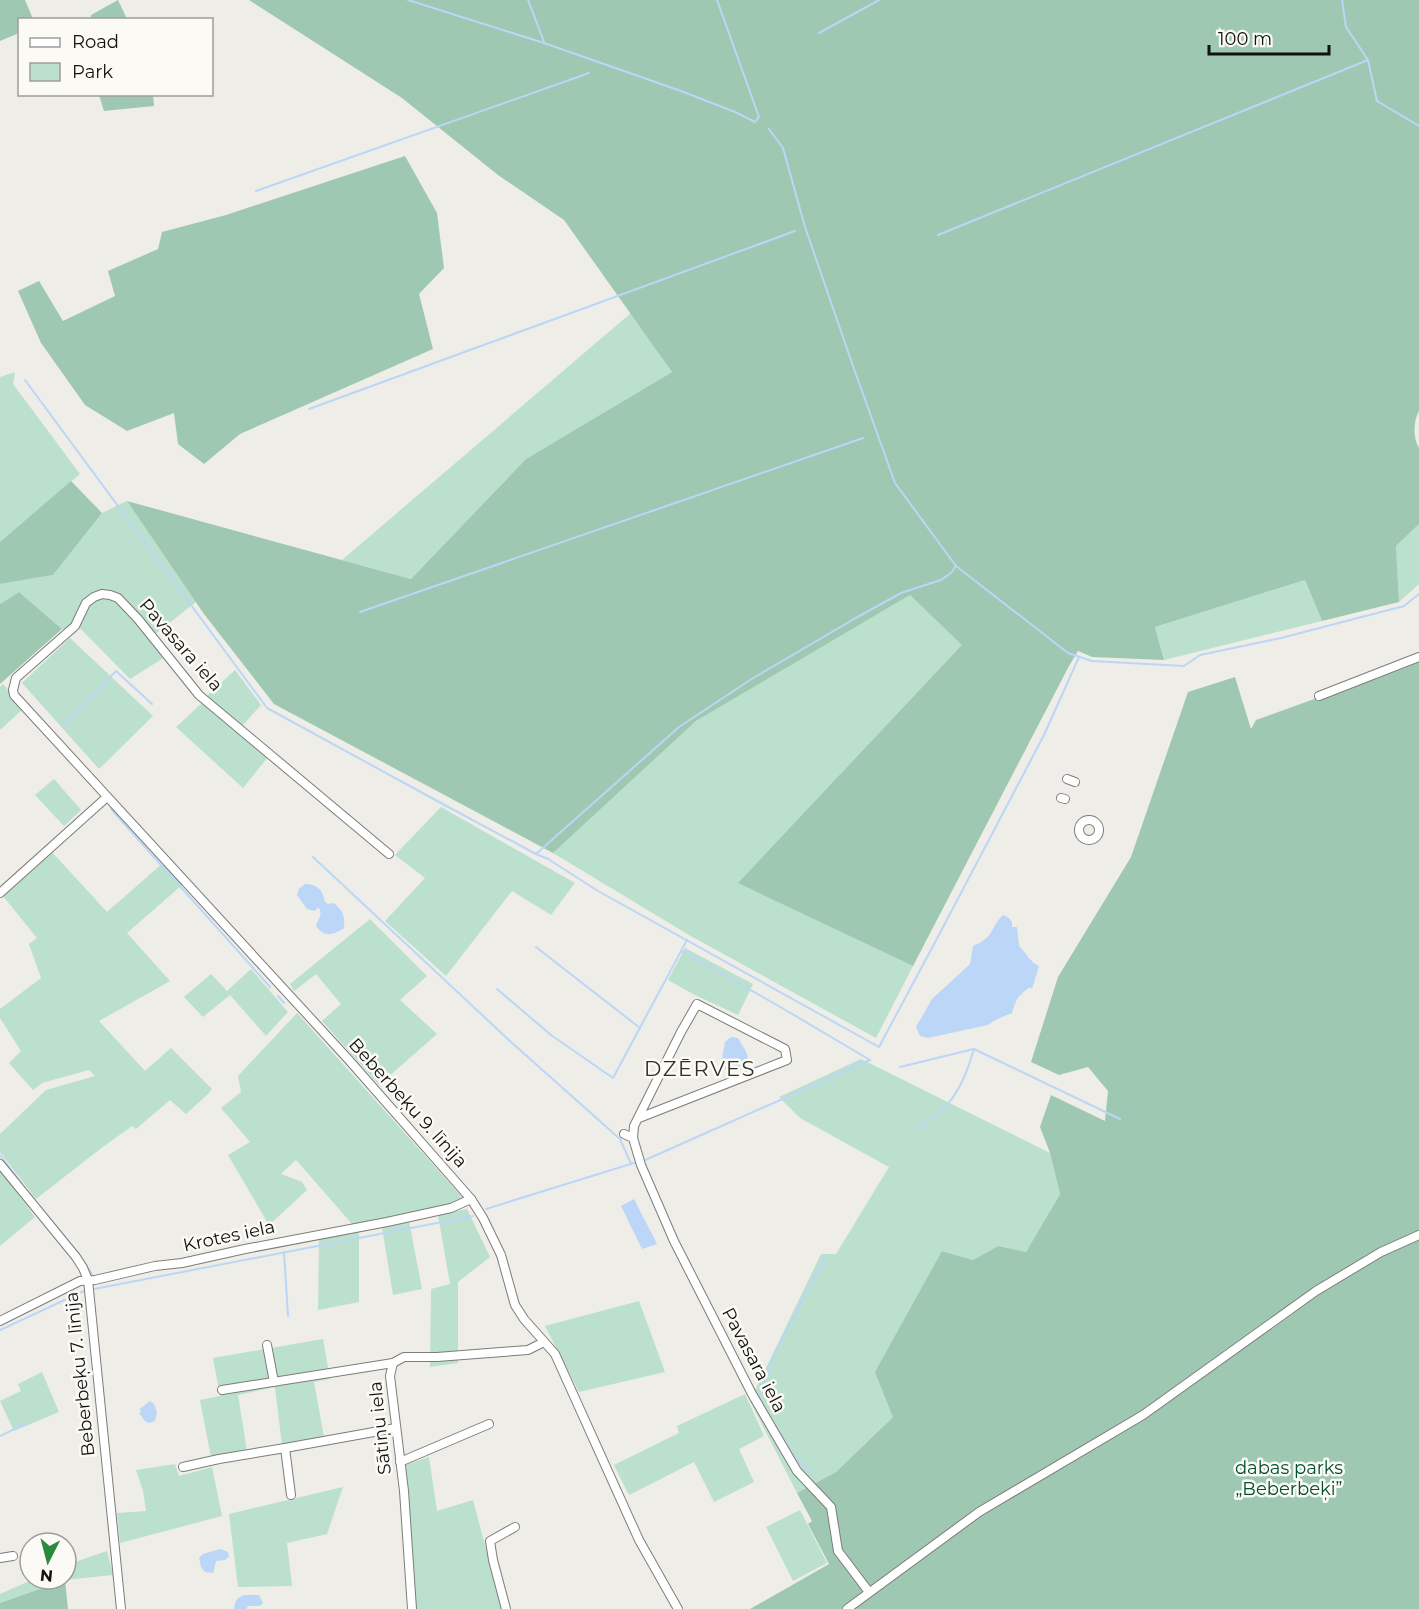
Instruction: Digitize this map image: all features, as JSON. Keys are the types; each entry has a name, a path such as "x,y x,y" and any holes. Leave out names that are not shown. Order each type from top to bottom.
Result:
{"street":[{"name":"Pavasara iela","path":"13,687 16,678 75,626 86,603 94,597 110,594 118,598 138,619 199,695 389,854"},
{"path":"1319,696 1419,657"},
{"name":"Beberbeķu 9. līnija","path":"13,687 14,695 348,1059 471,1199 491,1232 501,1255 515,1305 524,1319 555,1354 639,1540 678,1609"},
{"path":"0,892 107,797"},
{"path":"697,1004 785,1049 787,1060 636,1122 697,1004"},
{"name":"Pavasara iela","path":"636,1122 629,1136 674,1241 752,1394 796,1471 831,1507 838,1551 868,1592"},
{"name":"Beberbeķu 7. līnija","path":"0,1164 76,1257 88,1281 121,1609"},
{"name":"Krotes iela","path":"0,1320 80,1281 95,1280 155,1266 182,1263 387,1222 451,1208 471,1199"},
{"path":"846,1609 979,1512 1143,1415 1316,1291 1381,1252 1419,1235"},
{"name":"Sātiņu iela","path":"412,1609 400,1462 390,1376 393,1363 404,1357 437,1357 528,1350 544,1342"},
{"path":"267,1345 274,1382"},
{"path":"222,1390 393,1363"},
{"path":"400,1462 489,1424"},
{"path":"183,1467 396,1428"},
{"path":"285,1448 291,1495"},
{"path":"506,1609 490,1541 515,1527"},
{"path":"0,1558 13,1556"}],"green space":[{"path":"0,0 25,0 33,18 18,18 18,33 0,41"},
{"path":"118,0 127,18 91,18 91,15"},
{"path":"249,0 1419,0 1419,411 1414,430 1419,448 1419,524 1396,546 1399,602 1322,621 1305,580 1155,627 1164,660 1092,657 1078,651 913,966 738,883 962,645 910,595 696,721 553,853 274,704 204,614 127,501 411,579 526,459 672,372 564,220 498,175 402,98"},
{"path":"99,96 153,96 154,106 104,111"},
{"path":"405,156 437,213 444,268 419,294 433,349 240,434 204,464 178,444 174,413 127,431 85,405 41,343 18,291 39,281 63,321 115,296 108,271 158,249 162,232 226,215"},
{"path":"631,313 672,372 526,459 411,579 342,560"},
{"path":"15,372 13,384 80,474 0,542 0,377"},
{"path":"71,481 102,513 53,575 0,584 0,542"},
{"path":"127,501 196,602 150,638 165,657 130,679 80,628 62,629 19,592 0,604 0,584 53,575 102,513"},
{"path":"1419,524 1419,584 1399,602 1396,546"},
{"path":"1305,580 1322,621 1164,660 1155,627"},
{"path":"19,592 62,629 0,684 0,604"},
{"path":"910,595 963,645 739,883 913,966 876,1038 689,935 553,853 696,721"},
{"path":"70,638 153,716 99,769 22,683"},
{"name":"dabas parks „Beberbeķi”","path":"1419,661 1419,1609 750,1609 829,1564 808,1524 812,1521 797,1493 836,1472 893,1417 875,1372 942,1251 973,1260 998,1246 1026,1252 1060,1194 1050,1153 1040,1127 1051,1095 1105,1121 1108,1091 1088,1067 1059,1075 1031,1062 1058,977 1131,857 1188,692 1235,677 1251,729 1256,720"},
{"path":"235,670 261,705 242,726 207,696"},
{"path":"3,684 24,708 0,730 0,687"},
{"path":"202,703 268,757 243,788 176,727"},
{"path":"54,779 81,810 64,826 35,795"},
{"path":"441,807 575,883 551,915 512,891 446,976 385,921 425,878 395,855"},
{"path":"50,850 107,912 163,863 182,885 127,933 170,981 99,1021 145,1071 171,1048 212,1089 186,1114 170,1100 136,1129 132,1126 36,1199 0,1152 0,1134 46,1090 95,1076 89,1070 42,1083 33,1090 9,1063 21,1051 0,1018 0,1009 41,978 29,944 37,938 3,896"},
{"path":"370,919 427,976 400,1000 437,1034 379,1085 322,1021 341,1004 316,974 294,991 290,984"},
{"path":"685,948 753,984 738,1015 668,980"},
{"path":"251,969 288,1012 266,1036 230,995 203,1017 184,997 211,974 227,991"},
{"path":"297,1013 463,1198 455,1204 353,1225 296,1160 281,1174 302,1182 307,1190 269,1225 228,1155 250,1142 221,1108 241,1092 238,1076"},
{"path":"861,1059 1050,1153 1060,1194 1026,1252 998,1246 973,1260 942,1251 893,1417 836,1472 797,1493 750,1401 821,1254 836,1254 889,1167 800,1118 779,1097"},
{"path":"0,1170 35,1217 0,1246"},
{"path":"467,1209 490,1257 458,1282 458,1363 430,1367 431,1289 450,1284 438,1215"},
{"path":"409,1221 422,1289 393,1295 382,1227"},
{"path":"359,1232 359,1302 318,1310 319,1239"},
{"path":"639,1301 665,1372 579,1392 545,1326"},
{"path":"323,1339 330,1379 314,1382 324,1437 282,1445 275,1387 238,1395 247,1451 211,1457 200,1400 220,1396 213,1358"},
{"path":"42,1372 59,1412 14,1431 0,1401 21,1391 18,1384"},
{"path":"745,1394 764,1436 739,1449 754,1482 714,1502 694,1462 629,1495 614,1465 679,1433 677,1426"},
{"path":"429,1457 437,1511 473,1500 502,1609 416,1609 405,1465"},
{"path":"175,1464 179,1476 212,1467 222,1516 120,1543 117,1513 146,1511 143,1491 136,1470"},
{"path":"343,1487 327,1534 287,1543 292,1586 238,1587 229,1514"},
{"path":"800,1510 827,1563 793,1581 766,1527"},
{"path":"107,1551 113,1575 78,1579 78,1561"},
{"path":"18,1586 18,1591 34,1591 0,1603 0,1594"},
{"path":"34,1591 66,1591 68,1609 0,1609 0,1603"}],"water":[{"path":"305,884 316,887 323,894 325,902 334,903 340,909 344,917 344,928 329,934 319,930 316,926 321,914 320,909 318,907 315,911 307,909 297,895 299,889"},
{"path":"1003,915 1012,922 1012,927 1017,927 1019,946 1039,966 1032,989 1030,987 1020,995 1012,1013 988,1025 928,1038 920,1036 916,1027 932,999 970,964 973,946 988,936"},
{"path":"731,1037 738,1038 747,1054 749,1064 726,1070 721,1064 725,1042"},
{"path":"634,1199 657,1244 642,1249 621,1206"},
{"path":"150,1401 157,1412 155,1421 149,1423 139,1413 140,1409"},
{"path":"220,1549 228,1552 229,1557 216,1561 213,1573 205,1572 199,1558 203,1554"},
{"path":"245,1595 259,1595 263,1603 260,1606 248,1606 246,1609 234,1609 237,1600"}],"waterway":[{"path":"408,0 544,43 681,91 755,122 759,117 717,0"},
{"path":"528,0 544,42"},
{"path":"819,33 879,0"},
{"path":"1342,0 1346,27 1368,60 1377,101 1419,126"},
{"path":"938,235 1368,60"},
{"path":"256,191 589,73"},
{"path":"769,129 783,148 805,227 895,483 956,566 1068,653 1092,661 1184,666 1200,655 1281,638 1404,606 1419,594"},
{"path":"309,409 795,231"},
{"path":"25,380 267,708 536,854"},
{"path":"360,612 863,438"},
{"path":"956,566 941,580 901,593 854,619 750,680 679,727 536,854 548,859 598,891 879,1047 1044,735 1079,657"},
{"path":"63,727 116,671 152,704"},
{"path":"111,809 270,987"},
{"path":"313,857 511,1042 620,1139 631,1164"},
{"path":"497,989 551,1035 613,1078 687,940"},
{"path":"536,947 640,1028"},
{"path":"681,951 870,1060"},
{"path":"278,996 284,1003"},
{"path":"900,1067 974,1049 1120,1119"},
{"path":"917,1129 952,1099 964,1078 974,1049"},
{"path":"643,1161 870,1060"},
{"path":"0,1155 22,1184"},
{"path":"486,1209 637,1162"},
{"path":"94,1289 473,1216"},
{"path":"63,1235 92,1274"},
{"path":"284,1252 288,1316"},
{"path":"758,1398 779,1345 824,1260"},
{"path":"0,1330 84,1291"},
{"path":"0,1436 27,1423"},
{"path":"774,1423 796,1459 810,1470"}],"district":[{"name":"DZĒRVES","path":"700,1068"}]}
